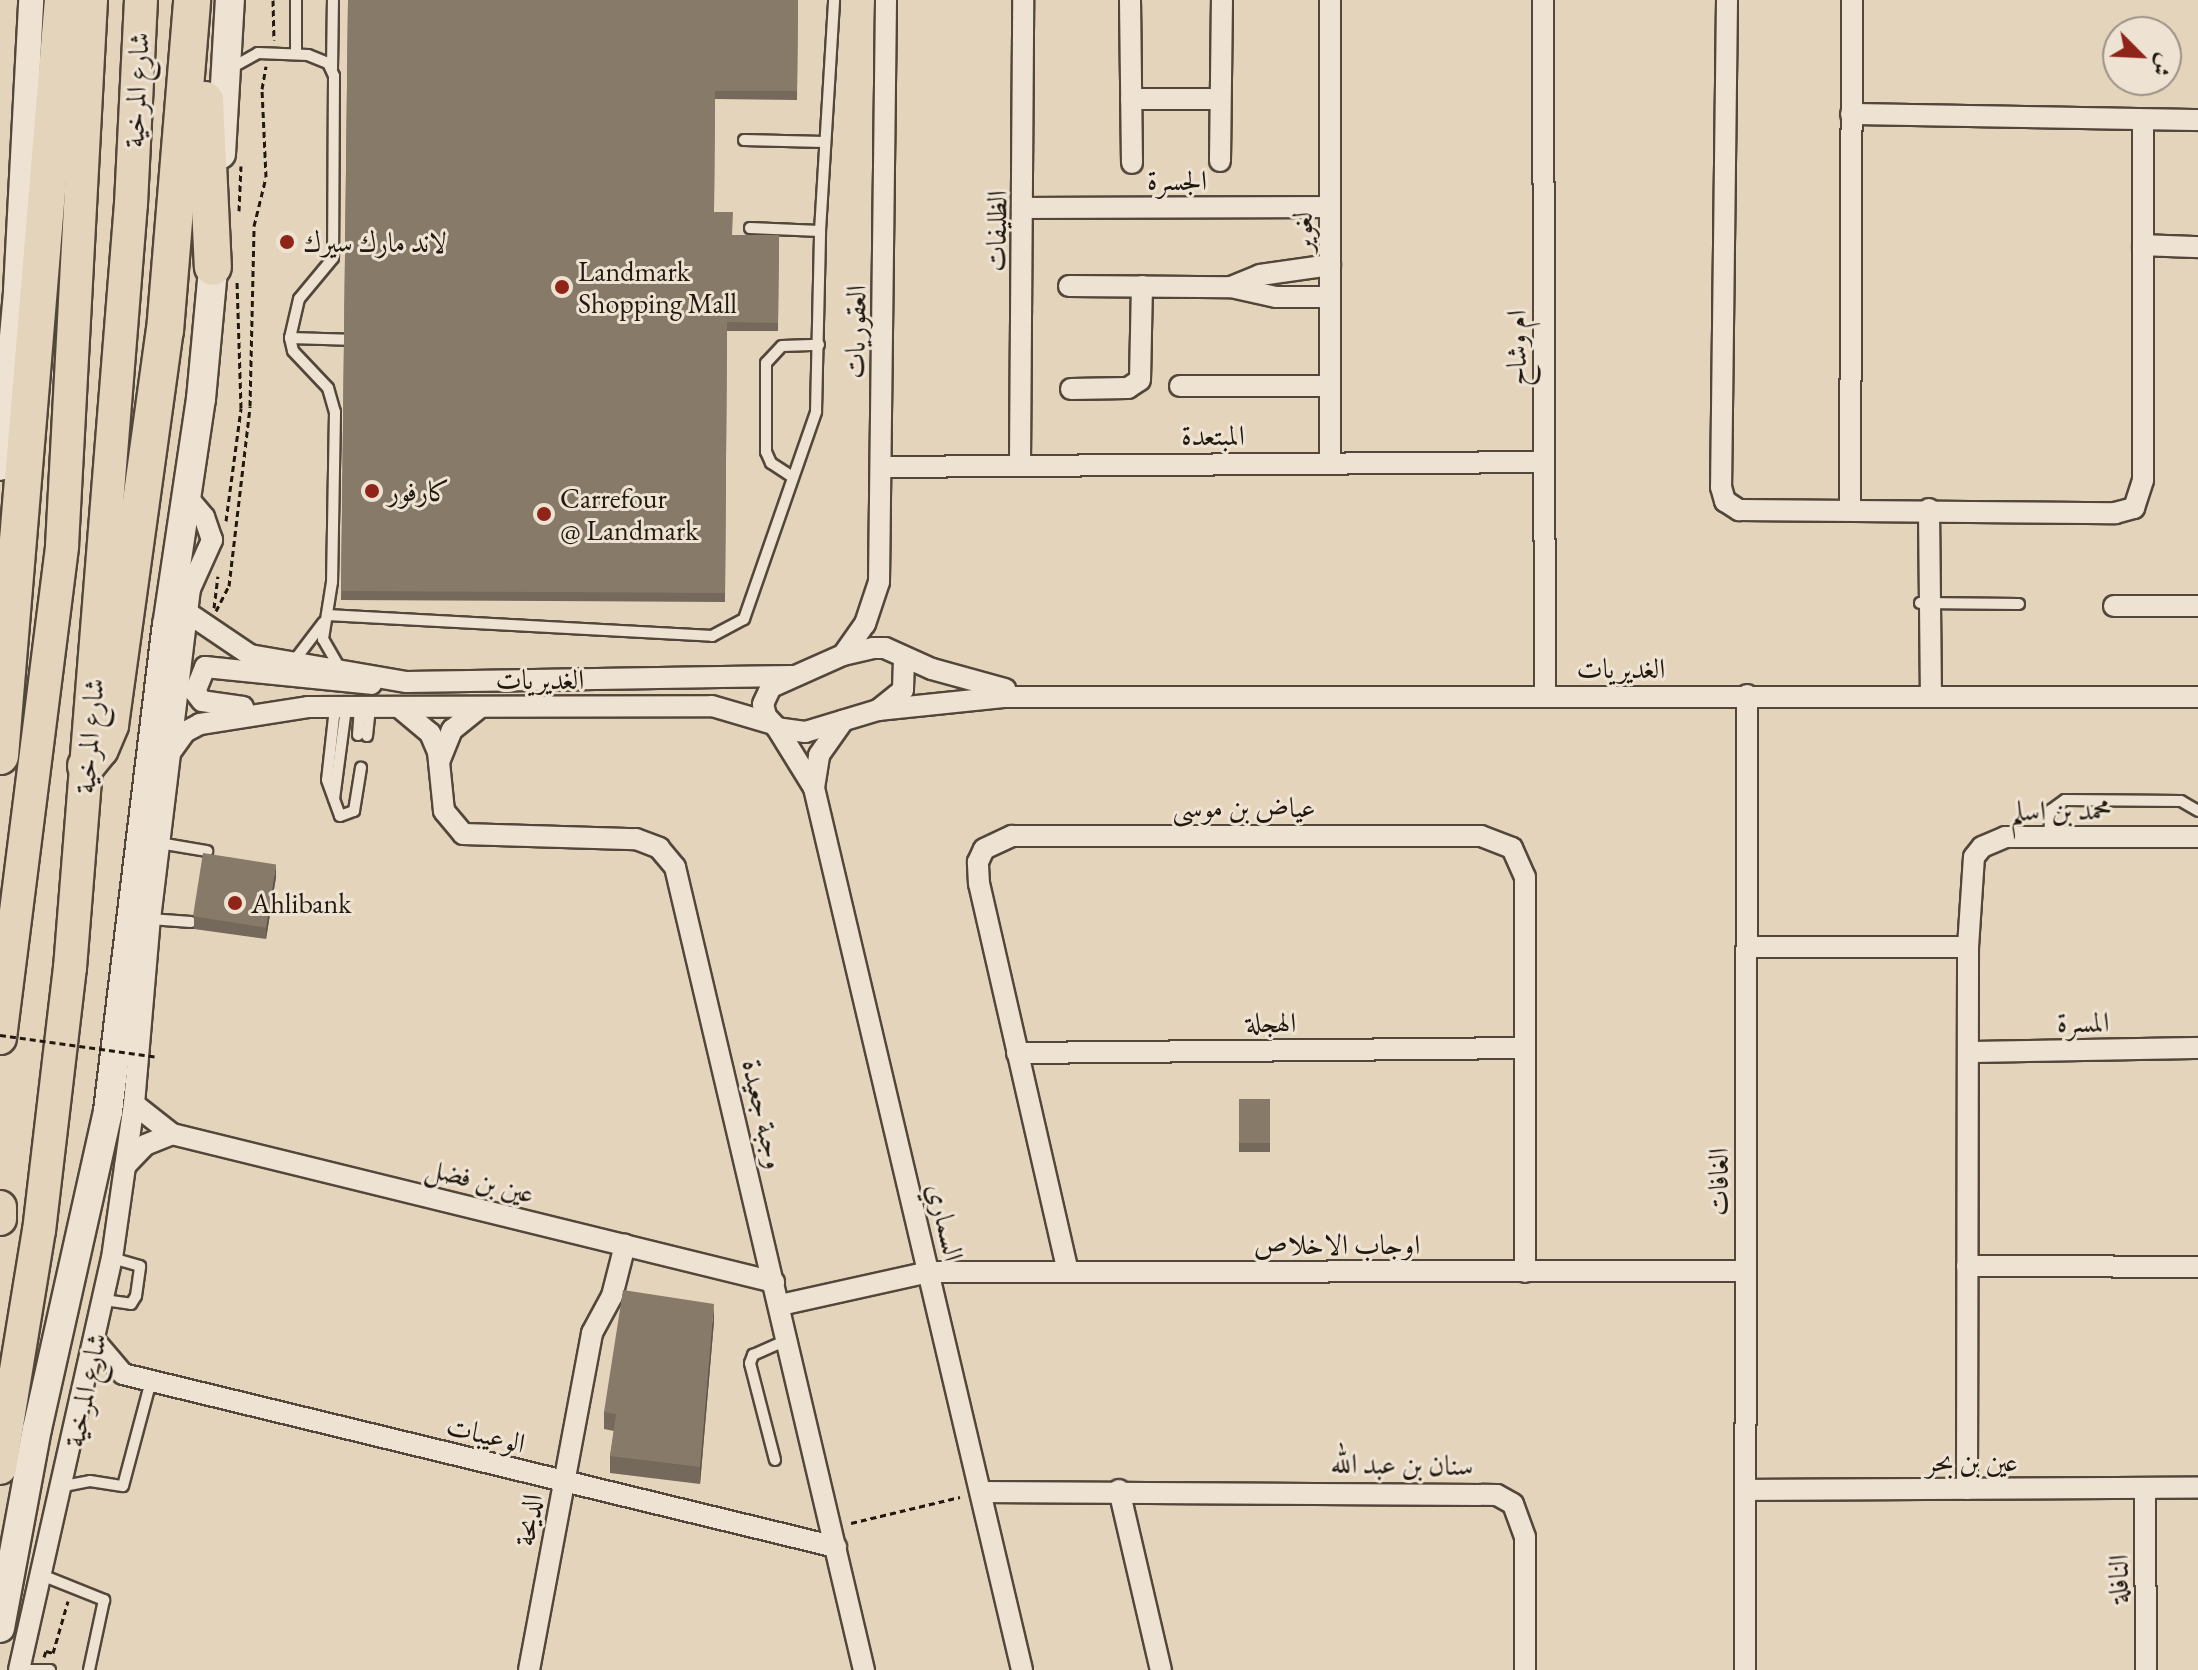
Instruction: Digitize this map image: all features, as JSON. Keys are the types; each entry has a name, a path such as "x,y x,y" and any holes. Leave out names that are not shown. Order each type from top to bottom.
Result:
{"highway":[{"path":"0,756 8,627 63,0"},
{"name":"شارع المرخية","path":"0,1036 62,546 91,0"},
{"name":"شارع المرخية","path":"0,1468 39,1231 86,766 125,263 141,0"},
{"path":"125,263 146,207 161,0"},
{"path":"86,766 100,749 110,725 165,331 192,0"},
{"path":"207,0 205,121 225,270"},
{"path":"0,1207 0,1219"}],"main road":[{"name":"شارع المرخية","path":"0,1628 37,1429 108,1111 167,626 225,270 226,79 230,0"}],"street":[{"path":"0,468 16,291 31,0"},
{"name":"العقوريات","path":"843,655 865,624 879,582 886,0"},
{"name":"الظليفات","path":"1020,463 1025,208 1023,0"},
{"path":"1130,0 1132,163"},
{"path":"1220,161 1222,0"},
{"name":"لغوير","path":"1330,0 1330,463"},
{"name":"ام وشاح","path":"1543,0 1545,696"},
{"path":"1727,0 1721,494 1739,510 1924,509 2125,513 2140,501 2143,120"},
{"path":"1850,509 1852,0"},
{"path":"1131,99 1220,99"},
{"path":"1851,114 2198,120"},
{"name":"الجسرة","path":"1025,208 1330,207"},
{"path":"2143,245 2198,247"},
{"path":"1231,287 1260,275 1330,265"},
{"path":"1069,286 1231,287 1276,297 1330,297"},
{"path":"1071,389 1128,388 1140,380 1142,286"},
{"path":"1180,386 1329,386"},
{"name":"المبتعدة","path":"881,467 1020,463 1544,462"},
{"name":"شارع المرخية","path":"19,1670 52,1580 64,1486 112,1258 134,1104 150,919 170,754 198,615 194,574 212,540 204,517 188,498"},
{"path":"1924,509 1926,694"},
{"path":"2114,606 2198,606"},
{"name":"الغديريات","path":"198,615 250,655 407,682"},
{"name":"الغديريات","path":"1044,697 904,660 885,648 843,655 792,676 321,683 220,666 205,667 197,678 195,692 202,701 219,707 712,706 805,732 878,710 961,698 1926,694 2198,697"},
{"path":"878,710 903,690 904,660"},
{"path":"774,725 766,694 792,676"},
{"name":"الغافات","path":"1745,1670 1747,695"},
{"name":"الغديريات","path":"170,754 185,732 200,724 308,707"},
{"name":"وجبة جعيدة","path":"400,708 430,733 439,762 444,811 463,834 636,839 669,856 681,880 864,1670"},
{"path":"439,762 452,730 479,708"},
{"name":"السماري","path":"814,788 825,741 843,721"},
{"name":"السماري","path":"774,725 814,788 1022,1670"},
{"name":"عياض بن موسى","path":"1068,1272 1017,1053 978,862 997,839 1028,836 1496,838 1512,848 1525,877 1525,1272"},
{"name":"محمد بن اسلم","path":"1967,1489 1968,947 1974,857 1993,840 2049,836 2198,837"},
{"path":"1748,947 1968,947"},
{"name":"الهجلة","path":"1017,1053 1525,1048"},
{"name":"المسرة","path":"1969,1052 2198,1048"},
{"name":"عين بن فضل","path":"134,1104 172,1134 774,1282"},
{"path":"125,1166 145,1145 172,1134"},
{"name":"الديحة","path":"529,1670 594,1323 612,1296 625,1245"},
{"path":"1967,1266 2198,1267"},
{"name":"اوجاب الاخلاص","path":"780,1305 929,1272 1746,1271"},
{"path":"84,1398 123,1374 95,1341"},
{"name":"الوعيبات","path":"123,1374 564,1482 834,1537"},
{"name":"النافلة","path":"2145,1488 2146,1670"},
{"name":"عين بن بحر","path":"1746,1490 2198,1488"},
{"path":"1119,1490 1161,1670"},
{"name":"سنان بن عبد الله","path":"981,1492 1119,1490 1497,1495 1513,1504 1525,1537 1525,1670"}],"lane":[{"path":"296,0 296,54"},
{"path":"333,0 333,258 299,299 290,338 293,351 328,388 335,412 326,650 342,669"},
{"path":"327,615 724,633 751,608 791,476 813,425 819,345 824,142 834,0"},
{"path":"226,79 244,58 272,53 322,58 332,69"},
{"path":"744,140 824,142"},
{"path":"750,228 820,231"},
{"path":"290,338 368,340"},
{"path":"791,476 771,463 766,452 766,363 782,346 819,345"},
{"path":"1925,603 2019,604"},
{"path":"292,663 327,615"},
{"path":"353,708 363,735"},
{"path":"353,708 327,780 340,816 354,811 361,768"},
{"path":"2049,836 2051,810 2065,800 2181,801 2198,811"},
{"path":"159,843 207,851"},
{"path":"150,919 191,922"},
{"path":"104,1300 131,1304 136,1296 140,1266 112,1258"},
{"path":"775,1460 750,1363 759,1351 789,1340"},
{"path":"64,1486 90,1481 123,1486 151,1381"},
{"path":"52,1580 99,1596 106,1606 89,1670"}],"path":[{"path":"198,615 223,604 229,586 250,406 254,226 266,177 262,89 272,53 273,0"},
{"path":"239,212 241,150"},
{"path":"224,537 241,408 225,270"},
{"path":"198,615 220,567"},
{"path":"0,1036 158,1057"},
{"path":"834,1537 981,1492"},
{"path":"40,1670 46,1651 53,1653 68,1601 55,1596 52,1580"}],"building":[{"name":"Landmark Shopping Mall","path":"348,0 798,0 797,91 715,91 714,212 733,212 732,235 779,235 778,323 727,322 725,593 341,591"},
{"name":"Ahlibank","path":"203,853 276,865 266,928 193,916"},
{"path":"1239,1099 1270,1099 1270,1143 1239,1143"},
{"path":"623,1290 714,1304 700,1467 610,1456 616,1414 604,1412"}],"place":[{"name":"لاند مارك سيرك","path":"287,242"},
{"name":"Landmark Shopping Mall","path":"562,287"},
{"name":"كارفور","path":"372,491"},
{"name":"Carrefour @ Landmark","path":"544,514"},
{"name":"Ahlibank","path":"235,903"}]}
